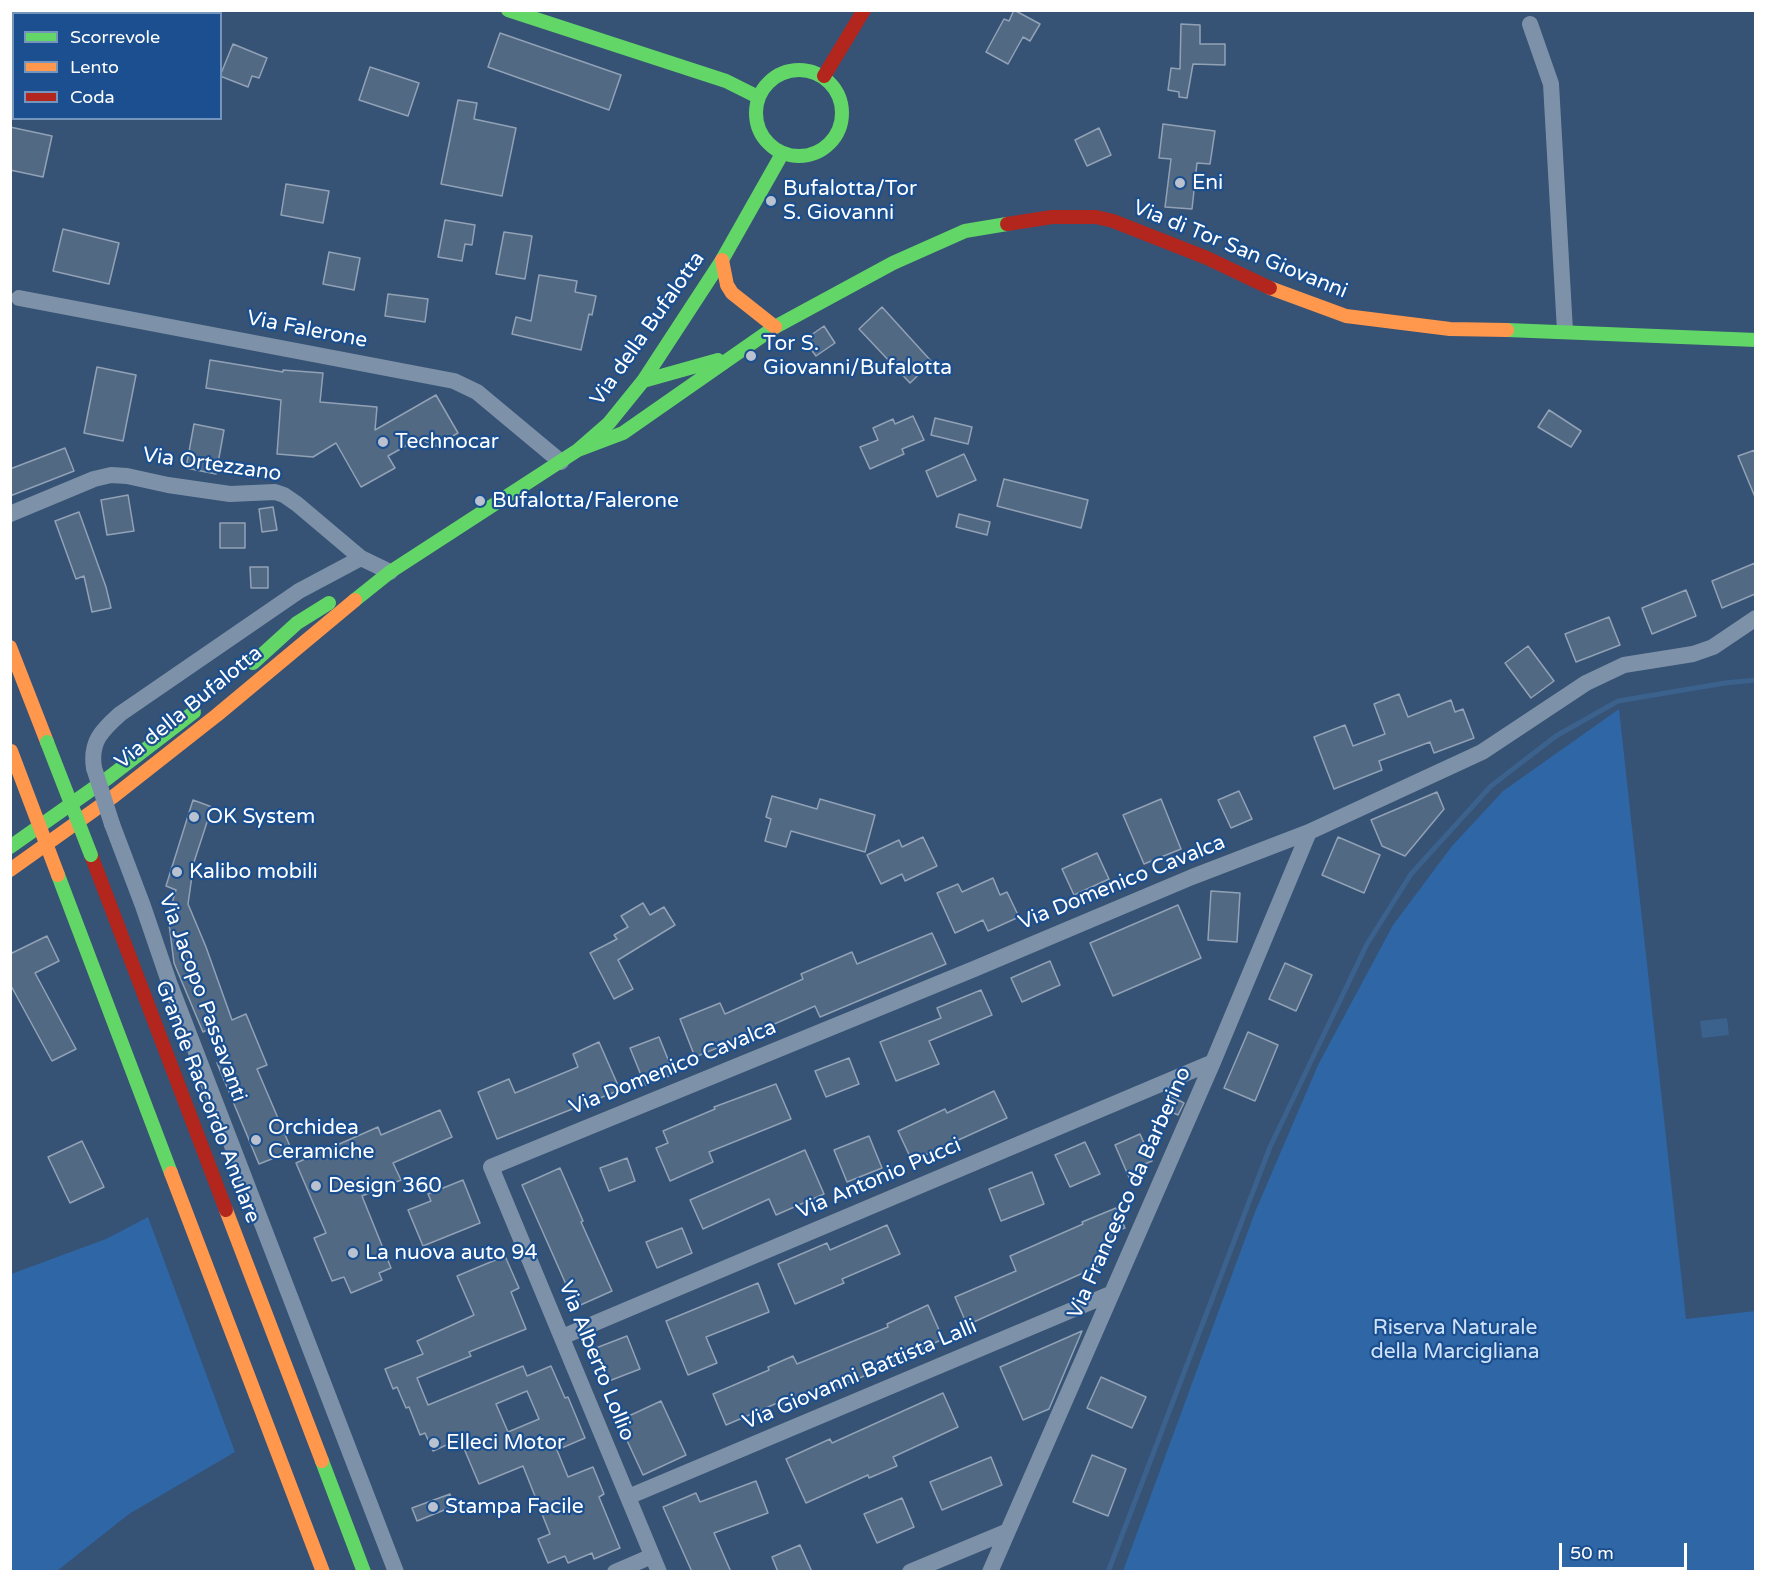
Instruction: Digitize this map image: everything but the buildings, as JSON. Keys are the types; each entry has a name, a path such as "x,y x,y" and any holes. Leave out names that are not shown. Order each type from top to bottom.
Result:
{"main road":[{"path":"508,10 726,81 758,97"},
{"path":"824,76 864,10"},
{"path":"797,69 812,71 824,76 835,87 841,98 843,118 838,133 832,142 820,151 809,155 782,154 762,134 755,107 758,97 771,80 783,72 797,69"},
{"name":"Via della Bufalotta","path":"10,870 114,796 217,715 321,626 390,572 561,462 609,423 643,381 722,260 782,154"},
{"name":"Via di Tor San Giovanni","path":"740,351 775,327 893,263 965,231 1052,217 1082,216 1113,221 1207,258 1274,290 1346,316 1450,329 1565,331 1755,340"},
{"path":"722,260 732,293 775,327"},
{"path":"643,381 705,365 740,351"},
{"path":"578,450 623,433 740,351"},
{"name":"Via della Bufalotta","path":"244,671 297,623 323,606 390,572"},
{"name":"Grande Raccordo Anulare","path":"10,647 364,1572"},
{"name":"Via della Bufalotta","path":"10,847 108,778 208,701"},
{"path":"11,751 323,1572"}],"street":[{"path":"1530,24 1551,84 1565,331"},
{"name":"Via Falerone","path":"20,298 454,381 477,392 561,462"},
{"name":"Via Ortezzano","path":"10,514 94,478 111,475 230,494 275,492 297,504 361,558 390,572"},
{"name":"Via Jacopo Passavanti","path":"361,558 299,591 120,714 106,727 97,740 92,754 94,768 112,824 173,993 396,1572"},
{"name":"Via Domenico Cavalca","path":"491,1167 1170,886 1308,832 1482,752 1586,683 1624,665 1693,654 1713,647 1755,618"},
{"name":"Via Francesco da Barberino","path":"990,1572 1213,1062 1308,832"},
{"name":"Via Antonio Pucci","path":"562,1337 1213,1062"},
{"name":"Via Alberto Lollio","path":"491,1167 655,1564"},
{"name":"Via Giovanni Battista Lalli","path":"627,1497 1110,1294"},
{"path":"910,1572 1006,1532"},
{"path":"615,1572 655,1564"}],"green space":[{"name":"Riserva Naturale della Marcigliana","path":"1619,709 1686,1319 1755,1311 1755,1571 1123,1571 1255,1212 1318,1065 1393,925 1452,846 1503,791"},
{"path":"148,1217 235,1452 129,1514 57,1571 11,1571 11,1274 106,1239"}],"shaded area":[{"path":"1727,1018 1729,1035 1702,1038 1700,1021"}],"waterway":[{"path":"1108,1572 1270,1147 1367,944 1411,874 1491,786 1556,736 1618,701 1756,680"}],"traffic: fast":[{"path":"508,10 726,81 758,97"},
{"path":"791,70 807,70 830,82 839,96 842,113 839,130 830,144 807,156 791,156 775,149 763,137 756,121 756,105 763,89 775,77 791,70"},
{"path":"355,600 390,572 578,450 609,423 643,381 722,260 782,154"},
{"path":"578,450 623,433 775,327 893,263 965,231 1007,224"},
{"path":"1507,330 1756,340"},
{"path":"643,381 718,360"},
{"path":"253,663 297,623 329,603"},
{"path":"10,847 108,778 194,712"},
{"path":"47,742 91,855"},
{"path":"58,875 171,1173"},
{"path":"322,1461 364,1572"}],"traffic: slow":[{"path":"722,260 727,285 732,293 775,327"},
{"path":"1270,288 1346,316 1450,329 1507,330"},
{"path":"10,870 114,796 217,715 355,600"},
{"path":"10,647 47,742"},
{"path":"11,751 58,875"},
{"path":"171,1173 323,1572"},
{"path":"226,1210 322,1461"}],"traffic: jam":[{"path":"824,76 864,10"},
{"path":"1007,224 1052,217 1096,217 1113,221 1207,258 1270,288"},
{"path":"91,855 226,1210"}],"place":[{"name":"Eni","path":"1180,183"},
{"name":"Bufalotta/Tor S. Giovanni","path":"771,201"},
{"name":"Tor S. Giovanni/Bufalotta","path":"751,356"},
{"name":"Technocar","path":"383,442"},
{"name":"Bufalotta/Falerone","path":"480,501"},
{"name":"OK System","path":"194,817"},
{"name":"Kalibo mobili","path":"177,872"},
{"name":"Orchidea Ceramiche","path":"256,1140"},
{"name":"Design 360","path":"316,1186"},
{"name":"La nuova auto 94","path":"353,1253"},
{"name":"Elleci Motor","path":"434,1443"},
{"name":"Stampa Facile","path":"433,1507"}]}
